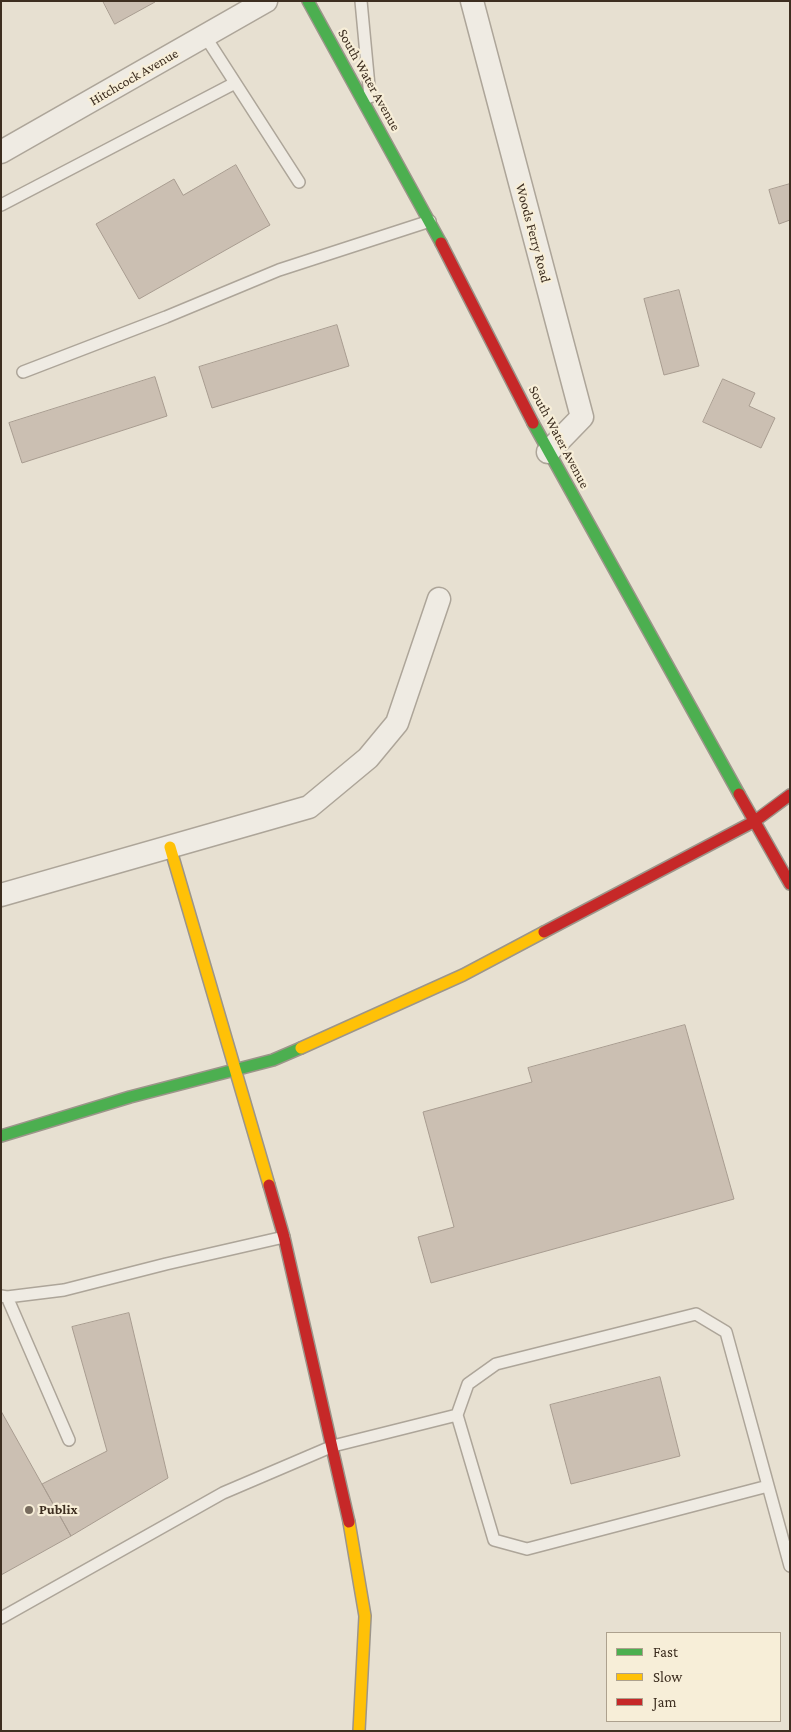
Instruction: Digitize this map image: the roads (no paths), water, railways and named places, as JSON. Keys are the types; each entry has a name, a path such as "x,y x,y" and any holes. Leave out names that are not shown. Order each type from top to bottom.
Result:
{"street":[{"name":"Hitchcock Avenue","path":"1,152 266,1"},
{"name":"South Water Avenue","path":"308,1 430,221 548,452 790,884"},
{"name":"Woods Ferry Road","path":"472,1 582,417 548,452"},
{"path":"1,895 309,807 368,758 397,723 439,599"},
{"path":"1,1136 130,1096 273,1060 463,975 755,821 790,795"},
{"path":"170,847 284,1237 348,1511 365,1616 359,1731"}],"lane":[{"path":"361,1 372,116"},
{"path":"205,36 299,182"},
{"path":"1,205 235,84"},
{"path":"24,372 166,317 279,270 430,221"},
{"path":"69,1440 4,1296 64,1290 284,1237"},
{"path":"768,1486 527,1549 494,1540 457,1415 468,1384 496,1364 696,1314 726,1332 790,1566"},
{"path":"1,1618 223,1494 333,1446 457,1415"}],"place":[{"name":"Publix","path":"29,1510"}]}
